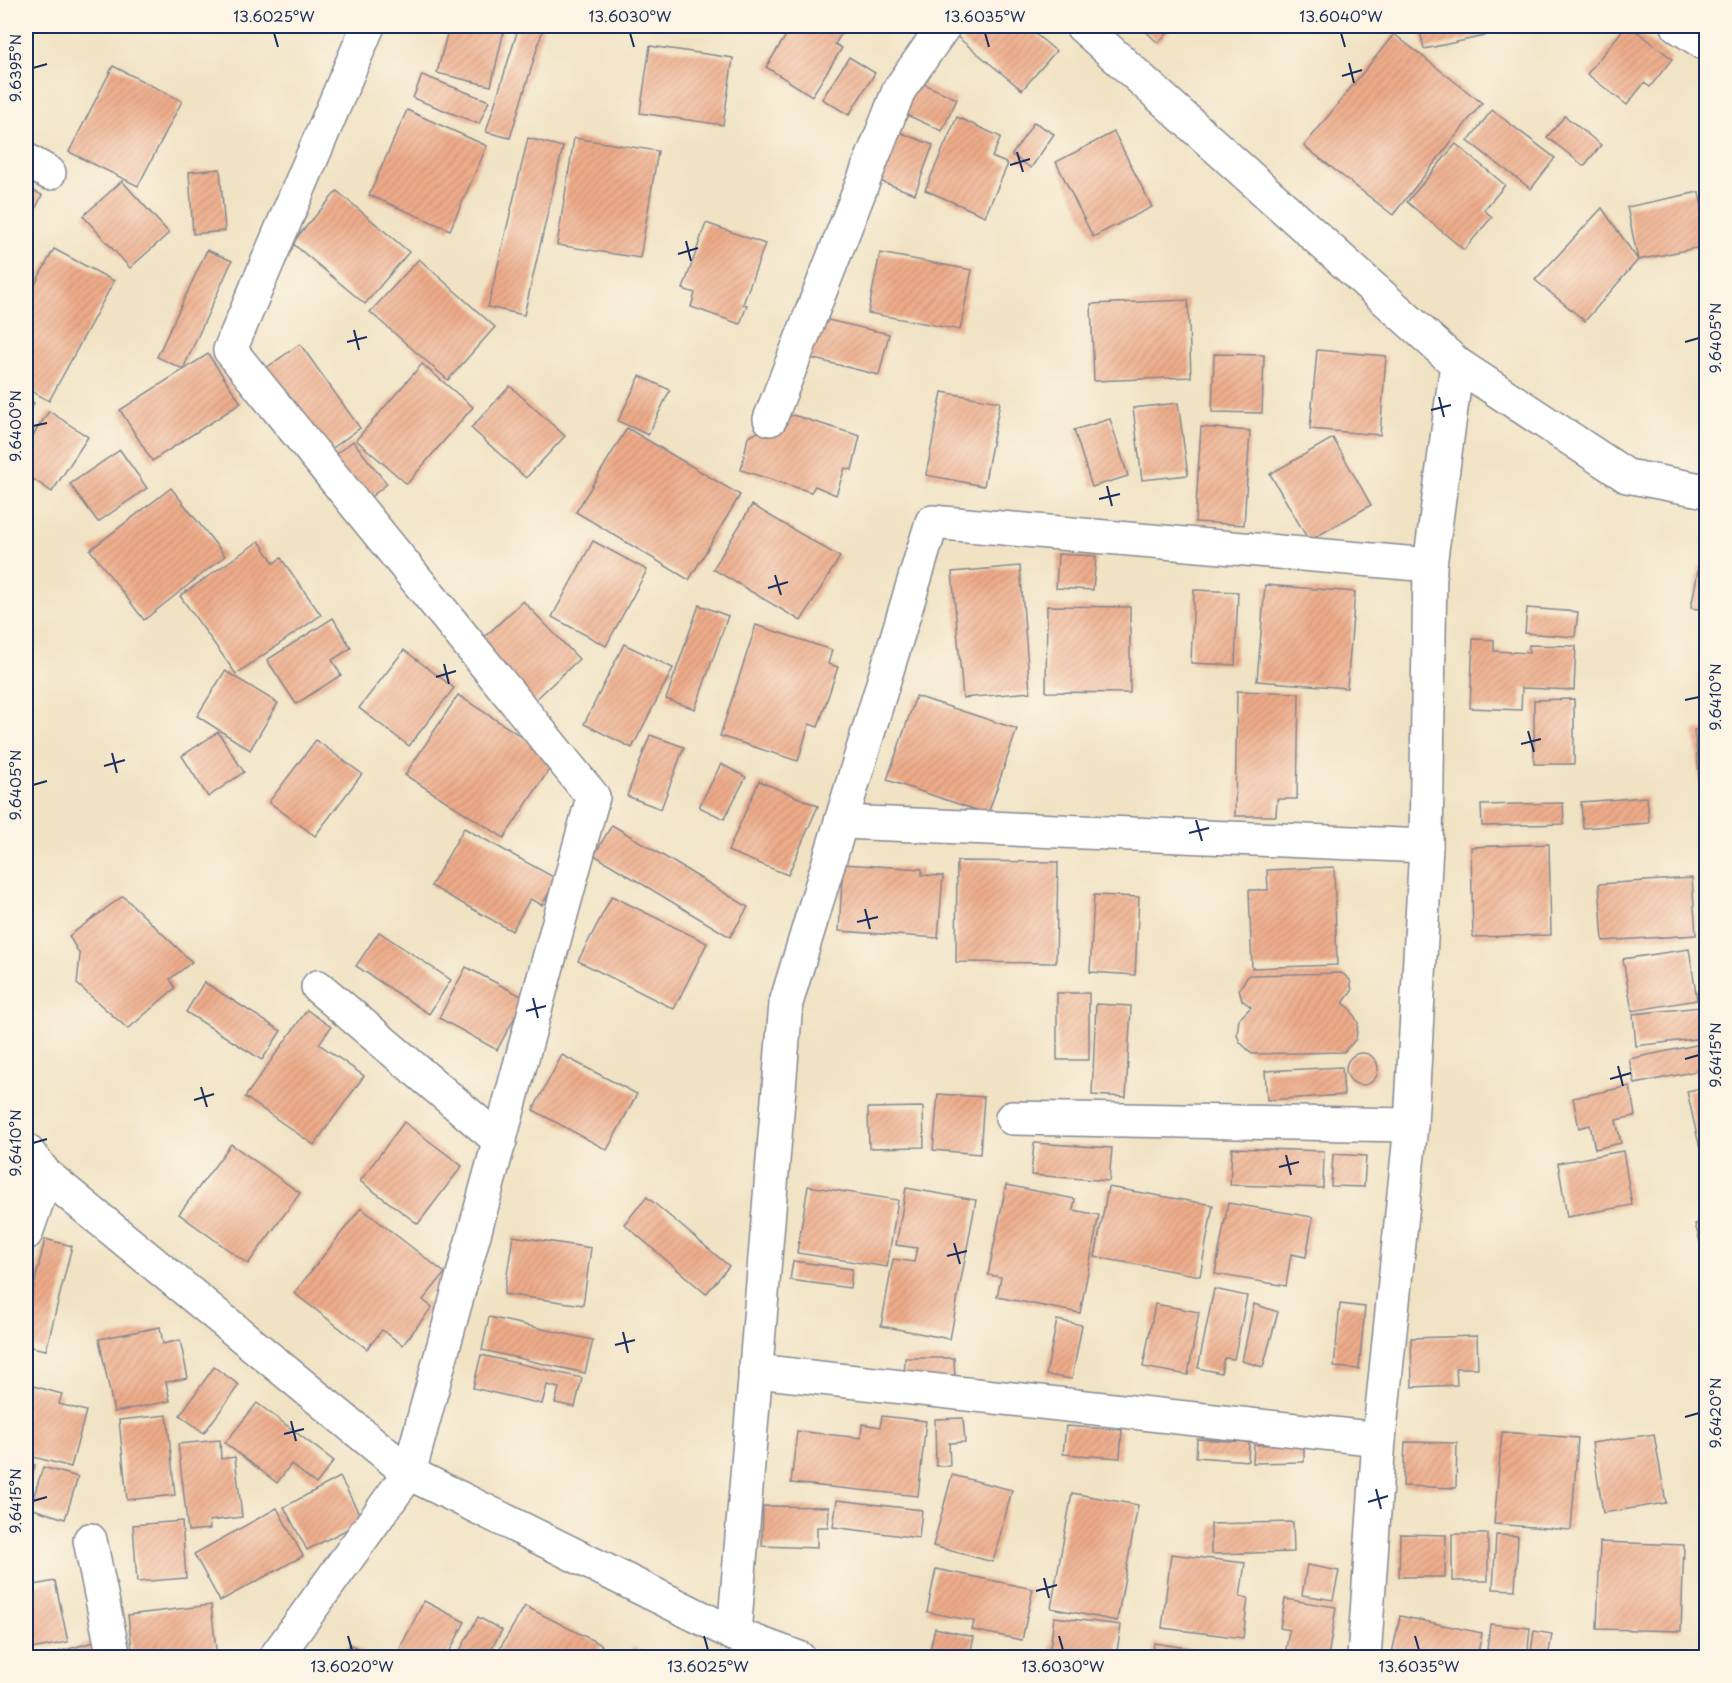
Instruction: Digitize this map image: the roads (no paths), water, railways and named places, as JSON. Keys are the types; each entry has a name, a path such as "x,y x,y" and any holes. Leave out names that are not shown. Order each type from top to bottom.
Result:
{"street":[{"path":"275,1658 410,1473 593,797 230,350 368,26"},
{"path":"771,419 899,90 944,26"},
{"path":"1082,26 1457,364 1627,476 1707,491"},
{"path":"1678,26 1707,44"},
{"path":"1364,1658 1379,1439 1411,1125 1426,846 1430,565 1457,364"},
{"path":"734,1634 786,1004 932,522 1430,565"},
{"path":"841,822 1426,846"},
{"path":"318,987 500,1141"},
{"path":"1012,1118 1411,1125"},
{"path":"26,1150 46,1175 410,1473 734,1634 799,1658"},
{"path":"26,1233 46,1175"},
{"path":"754,1371 1379,1439"},
{"path":"90,1540 114,1658"}]}
